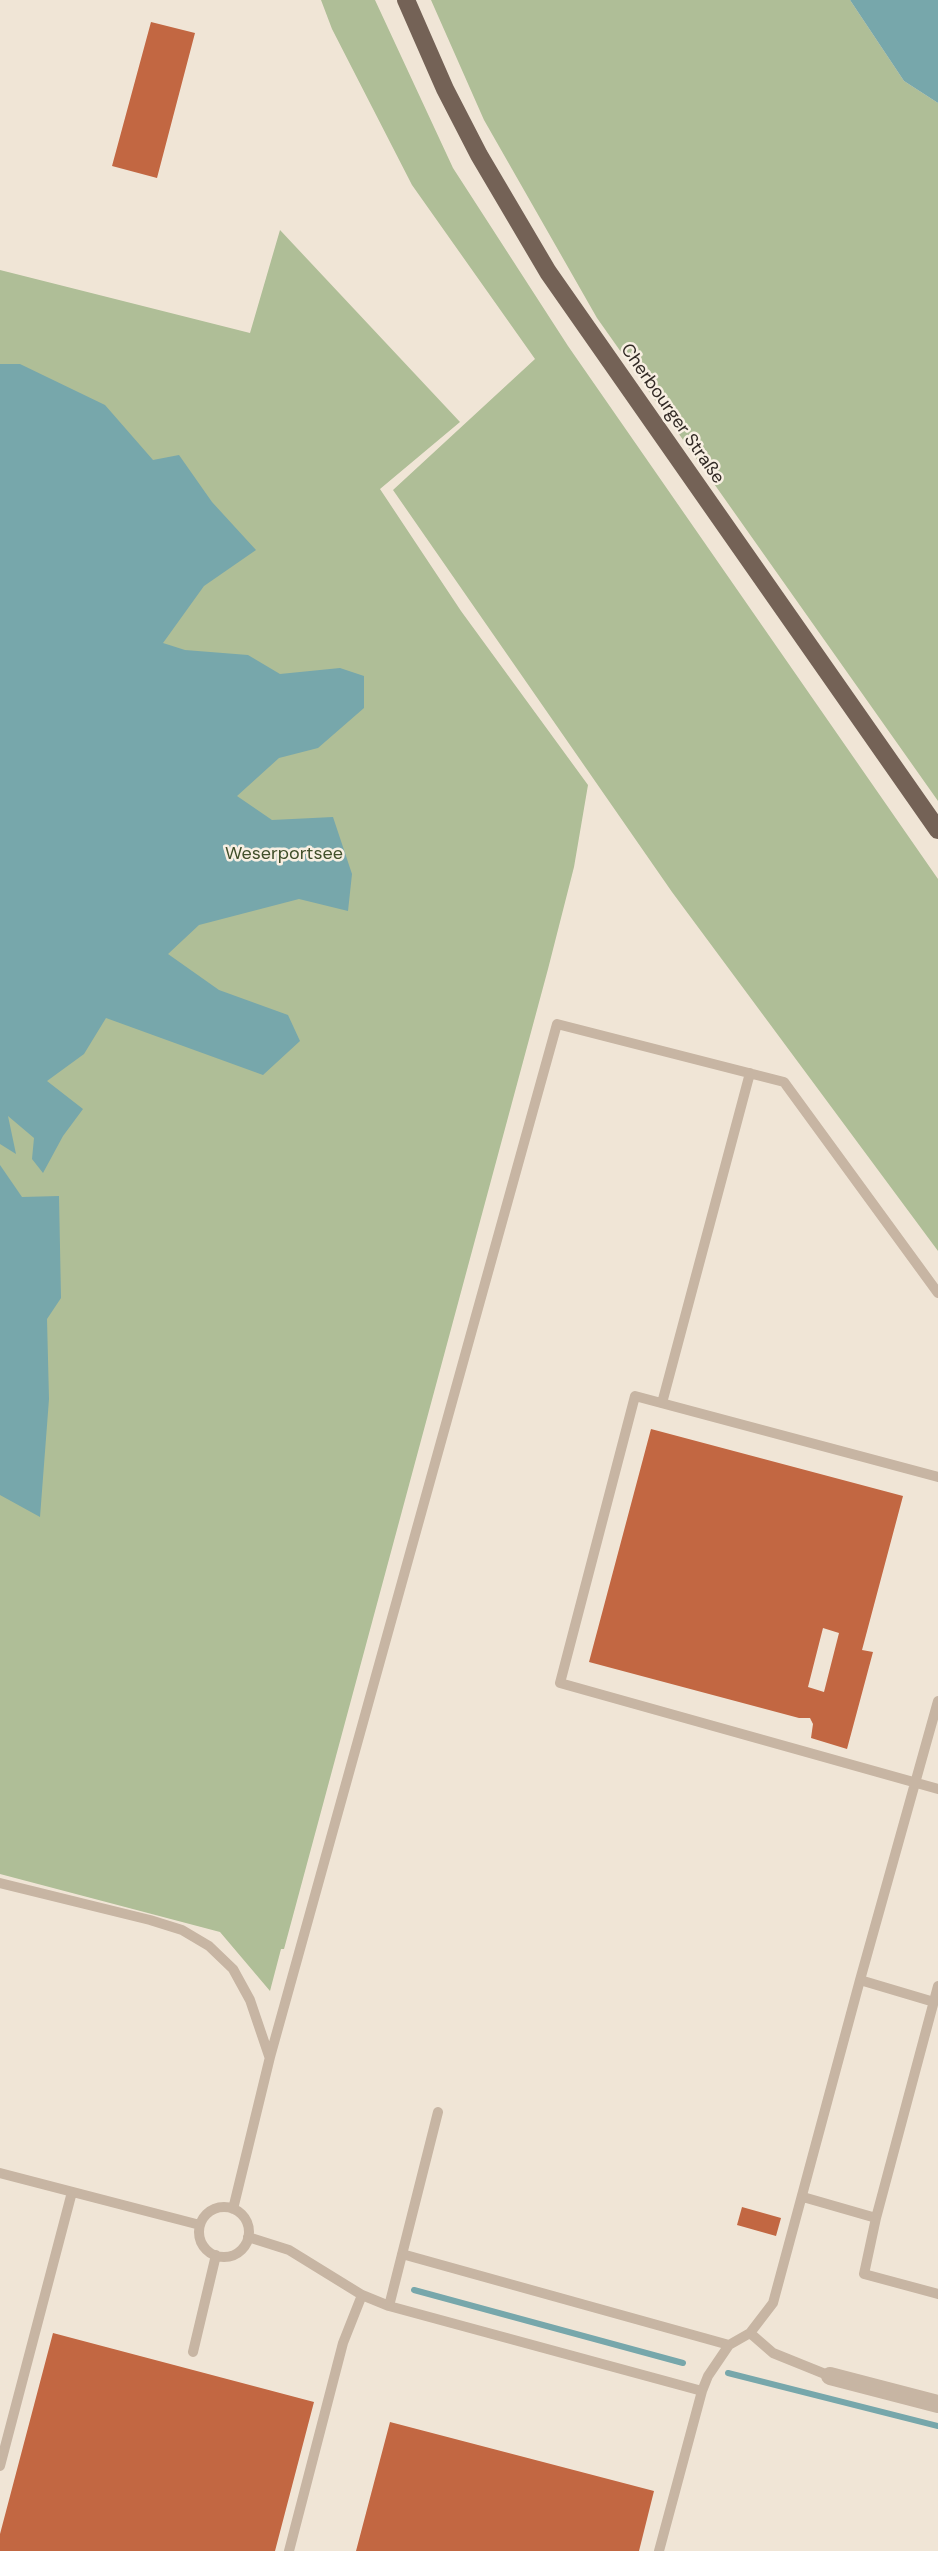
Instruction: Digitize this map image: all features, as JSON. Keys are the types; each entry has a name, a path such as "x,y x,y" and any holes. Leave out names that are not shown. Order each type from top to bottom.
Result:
{"main road":[{"name":"Cherbourger Straße","path":"406,0 445,89 479,155 548,272 938,830"}],"street":[{"path":"830,2376 938,2404"}],"lane":[{"path":"233,2209 270,2057 556,1024 784,1082 938,1293"},
{"path":"662,1403 750,1073"},
{"path":"938,1477 635,1396 560,1683 938,1789"},
{"path":"659,2551 708,2376 729,2345 750,2333 774,2304 860,1980 938,1702"},
{"path":"0,1883 172,1926 209,1946 233,1969 250,2000 270,2057"},
{"path":"860,1980 934,2002"},
{"path":"938,1986 876,2217 864,2274 938,2294"},
{"path":"389,2306 438,2112"},
{"path":"0,2173 200,2225"},
{"path":"0,2466 72,2192"},
{"path":"803,2197 876,2217"},
{"path":"225,2207 233,2209 239,2212 247,2223 248,2237 240,2251 232,2255 216,2255 204,2246 199,2232 200,2225 210,2212 225,2207"},
{"path":"248,2237 289,2250 362,2295 389,2306 702,2391"},
{"path":"402,2254 729,2345"},
{"path":"193,2353 216,2255"},
{"path":"289,2551 343,2343 362,2295"},
{"path":"750,2333 773,2353 830,2376"}],"green space":[{"path":"321,0 375,0 453,168 568,346 938,879 938,1251 672,892 393,490 535,359 412,185 332,29"},
{"path":"431,0 850,0 904,81 938,103 938,801 597,318 484,120"},
{"name":"Weserportsee","path":"280,230 460,422 380,489 461,611 588,785 574,867 548,969 284,1949 281,1949 270,1991 220,1932 0,1874 0,270 250,333"}],"water":[{"path":"850,0 938,0 938,103 904,81"},
{"name":"Weserportsee","path":"0,364 20,364 105,405 153,460 179,455 212,502 256,550 204,586 163,643 185,650 248,655 280,674 340,668 364,676 364,708 318,748 279,758 237,796 272,820 333,817 352,874 348,911 299,899 199,925 168,954 219,990 288,1015 300,1041 263,1075 106,1018 84,1054 47,1081 83,1109 63,1136 43,1173 32,1159 34,1138 8,1116 16,1154 0,1144"},
{"path":"0,1165 22,1197 59,1196 61,1298 47,1319 49,1399 40,1517 0,1495"}],"building":[{"path":"151,22 195,33 157,178 112,166"},
{"path":"651,1429 903,1496 862,1650 873,1652 847,1749 811,1738 813,1724 810,1718 799,1718 589,1662","holes":["823,1628 839,1633 824,1692 808,1687"]},
{"path":"742,2207 781,2218 776,2236 737,2225"},
{"path":"53,2333 314,2402 275,2551 0,2551 0,2534"},
{"path":"390,2422 654,2491 639,2551 356,2551"}],"waterway":[{"path":"414,2290 683,2363"},
{"path":"728,2373 938,2426"}]}
